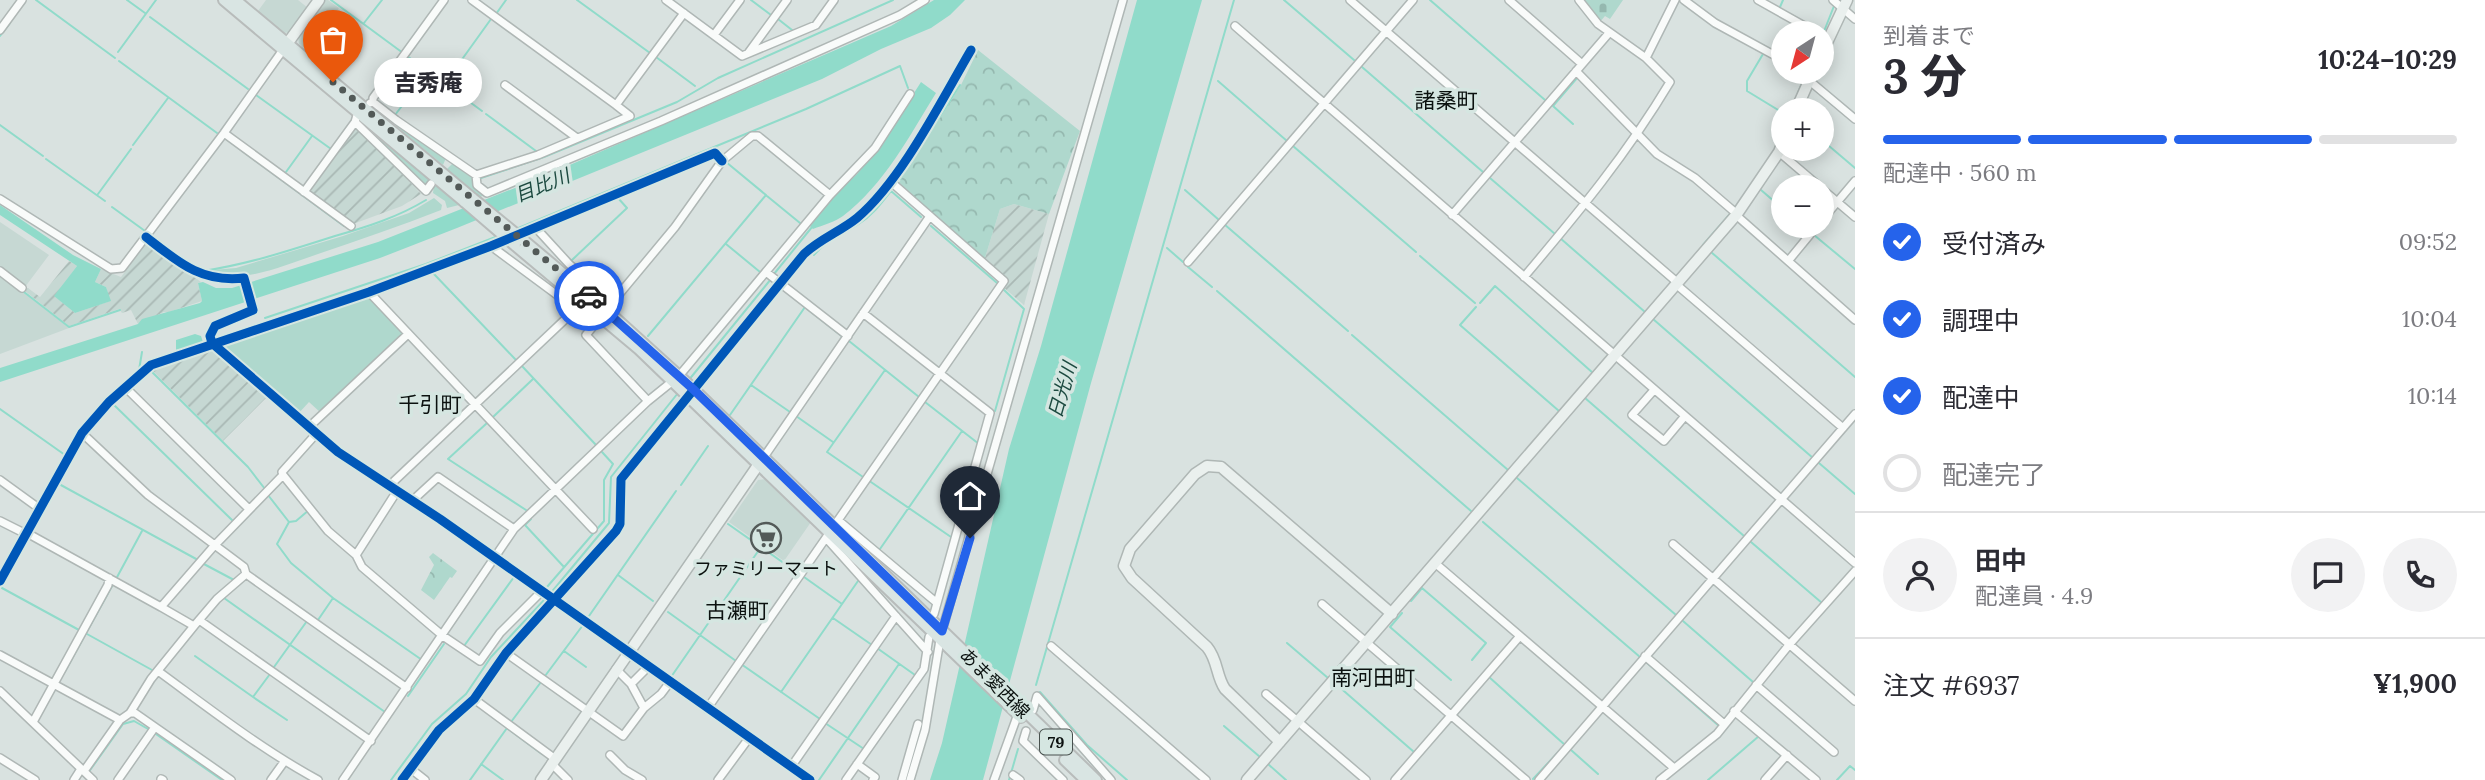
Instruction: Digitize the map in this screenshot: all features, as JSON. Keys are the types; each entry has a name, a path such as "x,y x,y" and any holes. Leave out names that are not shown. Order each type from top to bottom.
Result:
{"main road":[{"name":"あま愛西線","path":"224,0 285,47 603,313 762,460 941,638 1096,780"},
{"name":"あま愛西線","path":"235,0 285,47"},
{"name":"あま愛西線","path":"1016,709 1086,780"}],"street":[{"path":"0,30 22,0"},
{"path":"0,199 111,269 122,268 224,133 319,0"},
{"path":"304,192 444,0"},
{"path":"362,111 476,175 538,155 630,116 471,0"},
{"path":"666,0 743,55 816,25 834,0"},
{"path":"714,35 740,0"},
{"path":"749,53 787,0"},
{"path":"476,175 477,185 487,193 661,121 900,15 925,0"},
{"path":"910,780 925,730 941,638 1123,0"},
{"path":"1350,0 1843,428"},
{"path":"1188,262 1413,0"},
{"path":"1509,0 1583,64"},
{"path":"1524,276 1586,204 1639,134 1670,82 1646,58 1598,24 1579,0"},
{"path":"1646,58 1675,0"},
{"path":"1684,0 1715,23 1771,53"},
{"path":"1758,0 1794,21"},
{"path":"1833,0 1845,5 1855,19"},
{"path":"1834,21 1845,5"},
{"path":"616,105 684,13"},
{"path":"1234,26 1855,563"},
{"path":"1452,215 1609,33"},
{"path":"343,780 514,529 648,401 683,386 741,330 810,248 855,219 909,156 971,50"},
{"path":"1576,71 1667,162 1695,178 1855,320"},
{"path":"1819,84 1855,119"},
{"path":"505,85 578,138"},
{"path":"283,475 328,530 356,555 362,567 443,636 480,661 500,633 548,595 616,531 620,524 621,479 727,319 830,195 875,148 910,94"},
{"path":"362,111 426,191 431,184"},
{"path":"224,133 351,226"},
{"path":"648,401 586,335 675,227 722,161 752,136 758,136 830,195"},
{"path":"0,581 82,433 125,387 151,365 369,292 536,228 715,153 722,161"},
{"path":"1247,780 1737,214 1773,161"},
{"path":"1790,161 1806,175"},
{"path":"707,709 1004,281 890,181"},
{"path":"1834,206 1855,181"},
{"path":"1834,199 1855,217"},
{"path":"541,780 930,216"},
{"path":"536,228 569,264 603,313"},
{"path":"146,237 193,272 215,279 245,280 253,310 215,327 210,336 212,343 338,452 548,595 803,778"},
{"path":"1788,260 1807,238"},
{"path":"491,246 576,309 603,313"},
{"path":"0,271 22,288"},
{"path":"767,273 848,336"},
{"path":"369,292 593,529"},
{"path":"390,485 576,309"},
{"path":"863,313 990,413 934,614"},
{"path":"727,319 741,330"},
{"path":"309,427 408,334"},
{"path":"125,387 249,509"},
{"path":"1654,390 1632,415 1664,441 1685,416"},
{"path":"1543,779 1602,706 1855,414"},
{"path":"82,433 148,495 244,567 246,573 407,688"},
{"path":"161,607 215,545 283,475 282,472 316,433"},
{"path":"1280,742 1225,689 1220,682 1212,652 1132,578 1124,566 1130,549 1195,474 1207,466 1221,467 1392,614"},
{"path":"412,501 438,477 514,529"},
{"path":"0,481 40,509"},
{"path":"356,555 397,491"},
{"path":"0,521 196,623 371,741"},
{"path":"832,529 896,616 928,653"},
{"path":"832,529 937,603"},
{"path":"1673,544 1855,701"},
{"path":"1435,563 1674,768"},
{"path":"1660,780 1670,777 1674,768 1717,734 1789,645 1855,571"},
{"path":"74,780 88,775 120,720 130,713 151,679 217,599 246,573"},
{"path":"33,722 108,585 109,578"},
{"path":"402,780 439,730 474,699 548,595"},
{"path":"1322,604 1526,780"},
{"path":"791,767 896,616"},
{"path":"1395,780 1520,636"},
{"path":"846,780 925,669 928,653 941,638"},
{"path":"1051,646 1206,780"},
{"path":"506,653 622,736 670,682"},
{"path":"0,655 120,720"},
{"path":"1646,656 1724,724"},
{"path":"631,684 648,667"},
{"path":"616,669 631,684 645,708"},
{"path":"158,671 284,762 318,780"},
{"path":"1756,685 1834,752"},
{"path":"0,691 88,775"},
{"path":"1266,694 1366,780"},
{"path":"1033,710 1037,696 1111,780"},
{"path":"474,699 553,760 568,780"},
{"path":"994,780 1016,709"},
{"path":"1734,711 1816,780"},
{"path":"130,713 135,713 153,730 230,780"},
{"path":"902,780 918,724"},
{"path":"118,780 153,730"},
{"path":"1027,731 1023,741 1063,780"},
{"path":"718,780 749,738"},
{"path":"610,755 625,770 642,780"},
{"path":"1765,780 1787,755"},
{"path":"0,758 35,780"},
{"path":"271,780 284,762"},
{"path":"857,764 875,777 873,780"},
{"path":"411,769 425,780"}],"shaded area":[{"path":"266,0 298,0 308,8 291,32 284,33 258,11"},
{"path":"324,0 339,8 308,51 299,44 298,36"},
{"path":"337,32 356,45 335,74 317,59"},
{"path":"355,127 377,146 421,194 402,206 353,224 308,192"},
{"path":"1014,204 1049,214 1024,305 1003,287 1007,280 984,261 1000,209"},
{"path":"0,222 49,255 22,291 69,328 0,354"},
{"path":"149,244 201,282 198,283 202,301 164,312 138,324 131,310 122,313 119,309 69,326 25,291 28,288 40,297 69,261 77,266 55,296 75,313 110,301 106,287 95,282 101,269 121,277 145,245"},
{"path":"209,348 267,397 223,441 151,369"},
{"path":"766,479 811,522 784,561 729,522 758,480"}],"green space":[{"path":"1582,0 1623,0 1610,19 1605,16 1599,23"},
{"path":"978,50 1080,131 1049,214 1014,204 1000,209 984,261 898,184 961,85"},
{"path":"372,106 446,158 443,165"},
{"path":"364,125 431,181 425,186"},
{"path":"453,163 487,194 480,197 447,169"},
{"path":"434,184 459,205 447,208 445,201 433,193"},
{"path":"434,198 442,205 441,210 273,269 228,277 201,271 236,268 343,236 409,213"},
{"path":"366,296 370,297 403,335 321,413 309,402 298,414 223,349 224,342"},
{"path":"433,553 457,571 434,600 421,590 434,565 429,557"}],"water":[{"name":"目比川","path":"934,0 965,0 931,28 881,49 822,79 457,228 380,258 0,382 0,368 138,324 142,319 200,303 202,301 198,283 203,282 216,288 232,288 378,242 535,180 891,26"},
{"name":"日光川","path":"1137,0 1202,0 1091,383 983,780 930,780 942,743 1009,449 1041,346"},
{"path":"921,82 936,93 884,175 858,204 843,216 813,229 810,226 831,198 857,174 879,148"},
{"path":"0,205 73,255 101,269 95,282 106,287 111,301 75,313 54,296 77,266 0,215"},
{"path":"195,334 201,336 203,342 179,352 179,349 176,350 176,340"}],"waterway":[{"path":"36,0 115,58"},
{"path":"127,0 145,13"},
{"path":"118,52 156,0"},
{"path":"331,0 403,53"},
{"path":"364,23 382,0"},
{"path":"496,14 506,0"},
{"path":"577,0 650,53"},
{"path":"751,0 771,15"},
{"path":"481,178 544,157 677,102 718,78 893,0"},
{"path":"1036,685 1234,0"},
{"path":"1284,0 1354,60"},
{"path":"1430,0 1545,100"},
{"path":"1780,7 1783,0"},
{"path":"1828,21 1834,6"},
{"path":"150,17 248,89"},
{"path":"445,83 491,19"},
{"path":"778,19 792,30"},
{"path":"0,36 10,23"},
{"path":"1763,54 1747,81 1747,91 1771,106"},
{"path":"407,56 482,111"},
{"path":"656,57 695,86"},
{"path":"119,61 217,133"},
{"path":"516,229 806,109 900,66 908,88"},
{"path":"1362,67 1483,172"},
{"path":"395,115 428,72"},
{"path":"1573,124 1553,106 1577,78"},
{"path":"1218,81 1287,141"},
{"path":"1798,93 1802,84"},
{"path":"900,179 960,85"},
{"path":"256,95 331,149"},
{"path":"133,145 168,98"},
{"path":"486,114 536,151"},
{"path":"0,125 43,156"},
{"path":"286,172 312,136"},
{"path":"225,138 344,226"},
{"path":"716,146 722,156"},
{"path":"1293,146 1416,252"},
{"path":"98,194 131,149"},
{"path":"1834,150 1855,168"},
{"path":"46,159 105,201"},
{"path":"648,336 766,195 726,162"},
{"path":"1490,178 1555,234"},
{"path":"1185,190 1219,220"},
{"path":"1761,190 1771,199"},
{"path":"814,255 830,241 869,216 891,191 921,217"},
{"path":"767,196 800,223"},
{"path":"1736,207 1743,197"},
{"path":"572,260 627,208 618,198"},
{"path":"203,271 237,265 359,229 426,200"},
{"path":"112,207 145,231"},
{"path":"1703,245 1730,214"},
{"path":"1224,224 1348,331"},
{"path":"931,226 997,283"},
{"path":"774,274 812,227"},
{"path":"265,318 426,264 498,236"},
{"path":"153,237 192,265"},
{"path":"1560,238 1645,312"},
{"path":"1818,238 1855,269"},
{"path":"726,244 760,272"},
{"path":"1167,248 1183,262"},
{"path":"1633,249 1669,280"},
{"path":"1711,252 1855,377"},
{"path":"1420,256 1475,303"},
{"path":"1188,267 1212,287"},
{"path":"433,273 516,360"},
{"path":"688,381 771,279"},
{"path":"1480,303 1495,286 1593,373"},
{"path":"995,411 1024,309 1003,289"},
{"path":"1217,291 1471,511"},
{"path":"24,292 69,327 120,310"},
{"path":"801,304 843,337"},
{"path":"730,415 805,307"},
{"path":"1476,307 1460,325 1559,411"},
{"path":"1653,319 1813,458"},
{"path":"1352,335 1508,470"},
{"path":"849,341 919,397"},
{"path":"108,398 139,370 142,352"},
{"path":"521,365 596,445"},
{"path":"150,370 248,467 265,489"},
{"path":"863,477 827,452 885,370"},
{"path":"1581,387 1590,377"},
{"path":"493,417 533,379"},
{"path":"751,385 790,412"},
{"path":"550,594 609,523 611,477 678,393"},
{"path":"1585,398 1744,536"},
{"path":"76,433 105,401"},
{"path":"925,402 979,444"},
{"path":"112,403 233,521"},
{"path":"0,409 65,455 39,503"},
{"path":"796,416 833,442"},
{"path":"487,423 448,459 526,510"},
{"path":"880,549 962,431"},
{"path":"68,449 73,440"},
{"path":"681,485 708,446"},
{"path":"547,587 604,521 604,480 613,464 602,452"},
{"path":"1819,463 1855,494"},
{"path":"1517,478 1676,615"},
{"path":"868,480 951,537"},
{"path":"59,484 198,560"},
{"path":"589,616 676,491"},
{"path":"268,495 289,522 277,544 291,563 333,598"},
{"path":"25,528 35,510"},
{"path":"289,522 296,521 309,510"},
{"path":"531,519 525,525 564,567"},
{"path":"1483,522 1640,657"},
{"path":"728,524 798,573"},
{"path":"116,579 142,531"},
{"path":"11,555 20,537"},
{"path":"1751,542 1822,603"},
{"path":"671,677 761,547"},
{"path":"202,563 234,580"},
{"path":"499,566 535,591"},
{"path":"618,575 653,601"},
{"path":"464,646 514,577"},
{"path":"804,577 842,604"},
{"path":"781,692 858,581"},
{"path":"64,673 112,586"},
{"path":"2,588 79,630"},
{"path":"1411,601 1422,588 1486,643 1472,660"},
{"path":"224,598 385,712"},
{"path":"318,620 333,598 422,660"},
{"path":"391,780 432,724 466,694 491,657 546,598"},
{"path":"668,612 736,661"},
{"path":"1402,613 1390,627 1451,680"},
{"path":"833,618 872,645"},
{"path":"274,667 307,621"},
{"path":"1683,621 1753,682"},
{"path":"545,676 583,625"},
{"path":"87,634 152,670"},
{"path":"1287,643 1328,678"},
{"path":"408,696 444,644"},
{"path":"877,648 915,675"},
{"path":"564,651 586,667"},
{"path":"195,656 253,697"},
{"path":"1646,662 1719,726"},
{"path":"741,664 820,719"},
{"path":"819,780 899,664"},
{"path":"270,674 253,697 287,720"},
{"path":"1489,677 1565,745 1533,779"},
{"path":"511,722 541,682"},
{"path":"1337,685 1414,752"},
{"path":"1040,692 1087,745 1127,780"},
{"path":"88,773 123,724 134,721 148,729"},
{"path":"825,723 864,749"},
{"path":"1224,726 1260,757"},
{"path":"470,780 507,728 542,754"},
{"path":"153,732 222,780"},
{"path":"1708,780 1759,736"},
{"path":"1764,741 1778,753"},
{"path":"1009,780 1018,749"},
{"path":"1571,750 1598,774"},
{"path":"481,764 503,780"},
{"path":"1268,764 1286,780"},
{"path":"1837,780 1850,766 1855,770"}],"cycle path":[{"path":"402,780 439,730 474,699 506,653 616,531 620,524 621,479 804,254 857,218 890,183 920,139 971,50"},
{"path":"0,581 82,433 109,402 151,365 369,292 491,246 715,153 722,161"},
{"path":"146,237 191,269 215,277 244,278 253,310 215,326 210,336 212,343 338,452 440,519 810,780"}],"way so far":[{"path":"333,82 589,296"}],"place":[{"name":"吉秀庵","path":"333,82"},
{"name":"ファミリーマート","path":"766,538"}],"district":[{"name":"諸桑町","path":"1446,100"},
{"name":"千引町","path":"430,404"},
{"name":"古瀬町","path":"737,610"},
{"name":"南河田町","path":"1373,677"}],"route":[{"path":"589,296 693,389 942,631 970,538"}]}
